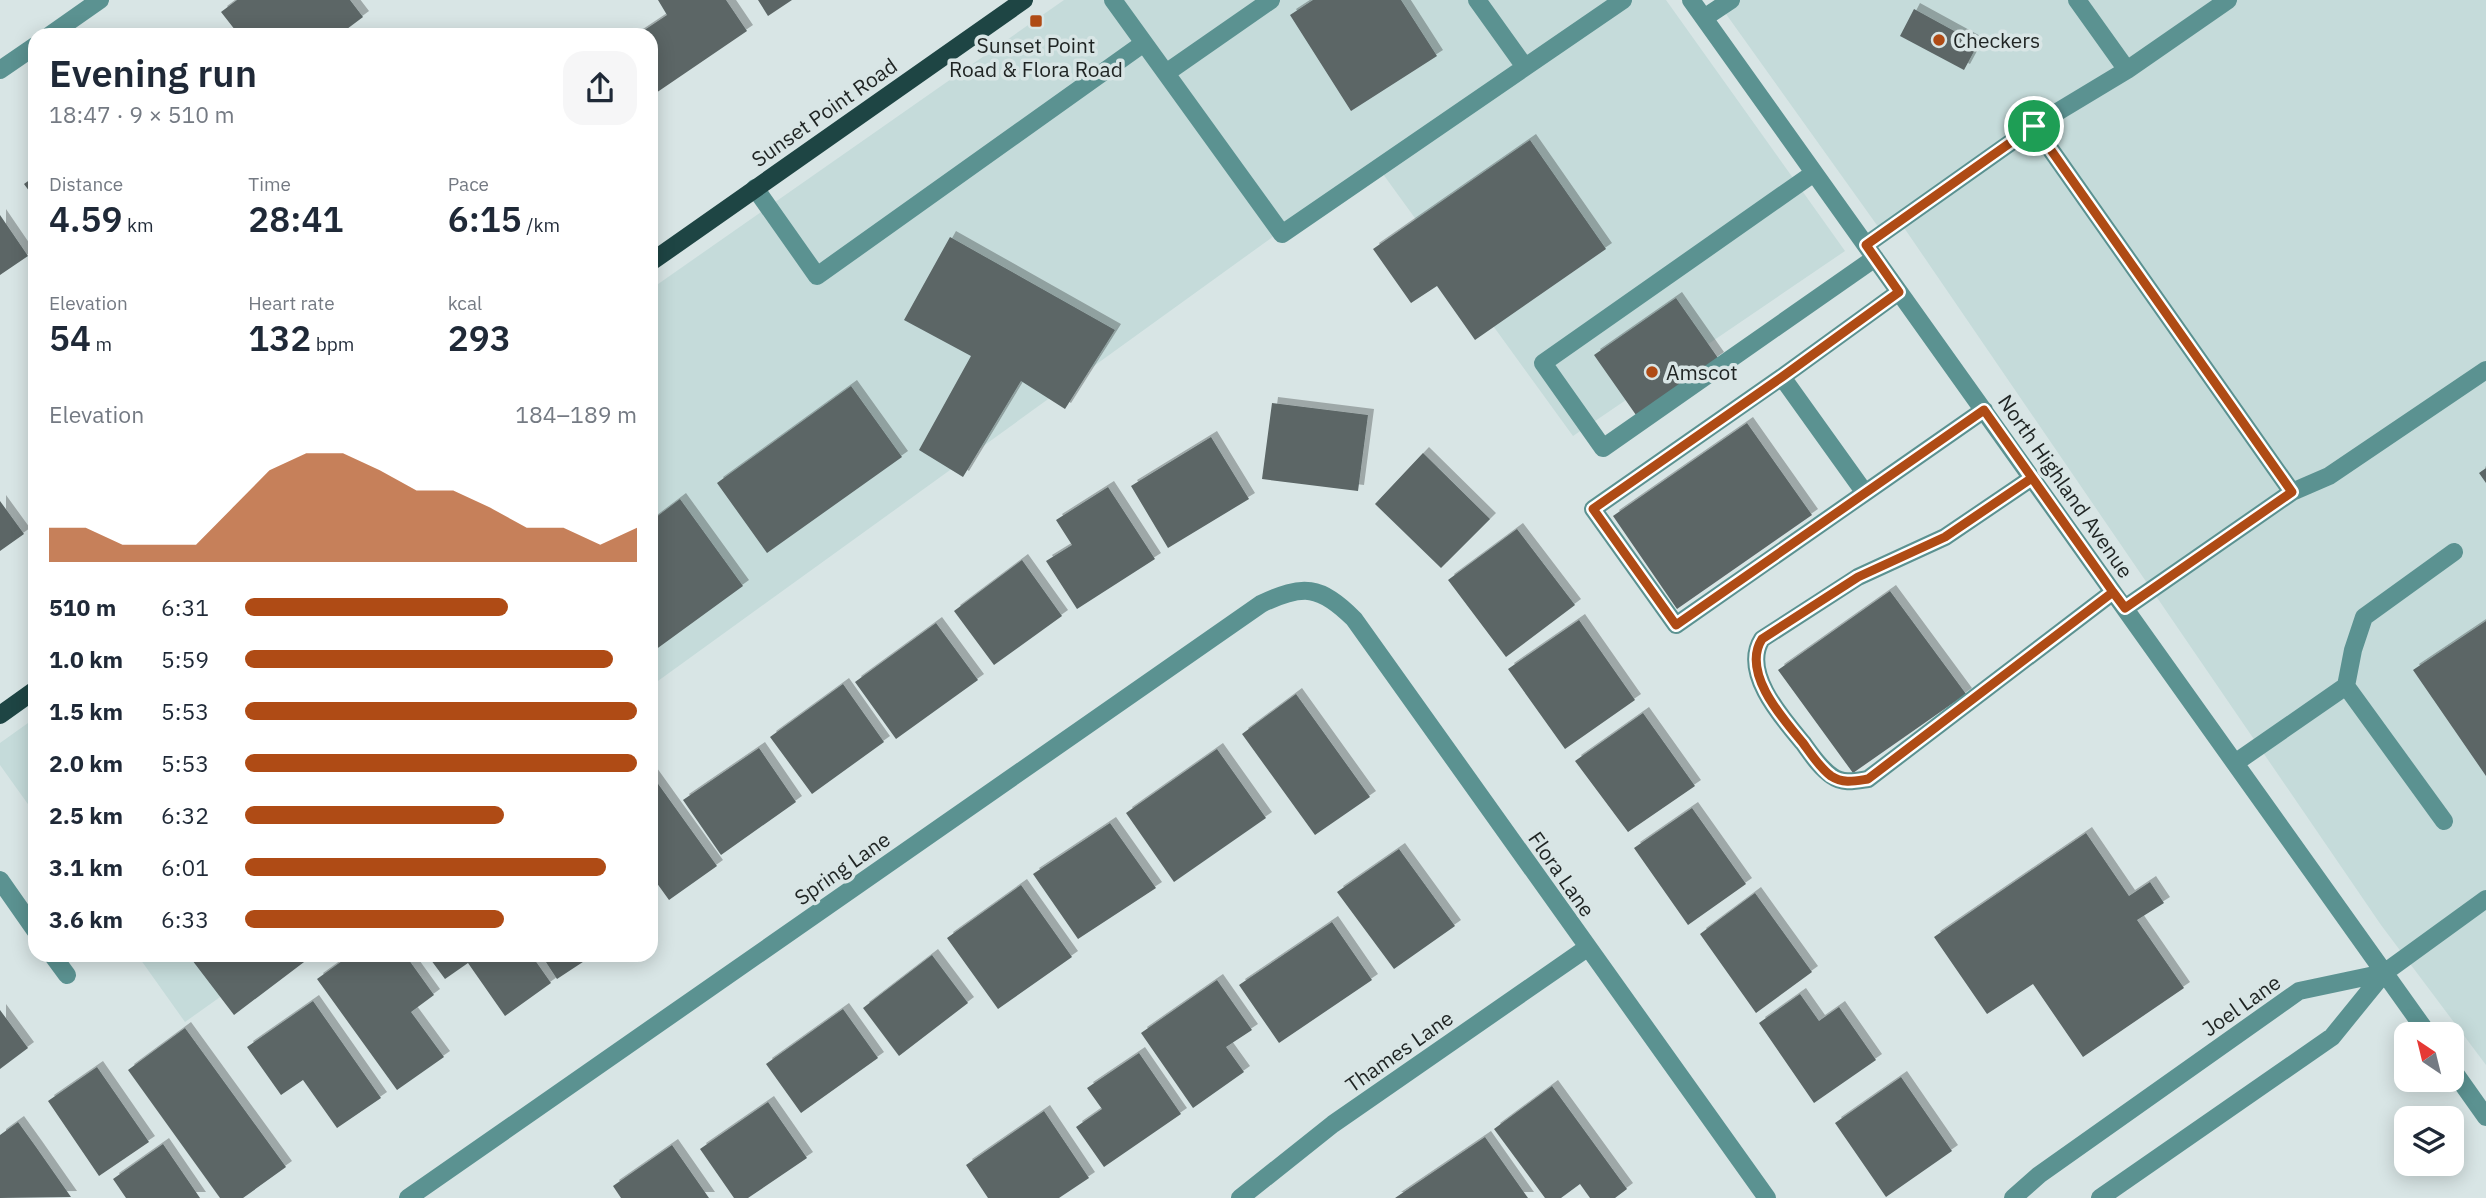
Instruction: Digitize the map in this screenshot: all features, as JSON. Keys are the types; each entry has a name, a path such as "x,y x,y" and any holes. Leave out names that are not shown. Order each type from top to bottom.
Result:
{"main road":[{"name":"Sunset Point Road","path":"658,257 1024,0"},
{"path":"0,715 28,698"}],"street":[{"path":"60,28 100,0"},
{"path":"1113,0 1282,234 1623,0"},
{"path":"1166,73 1271,0"},
{"path":"1477,0 1525,67"},
{"name":"North Highland Avenue","path":"1691,0 2419,1022"},
{"path":"1704,18 1731,0"},
{"path":"2077,0 2127,70"},
{"path":"1814,173 1543,363 1603,448 1871,251 2034,126 2127,70 2228,0"},
{"path":"755,188 817,276 1144,43"},
{"path":"0,70 28,51"},
{"path":"2034,126 2292,492"},
{"path":"1899,292 1593,509 1676,625 1984,410"},
{"path":"2125,608 2292,492 2329,476 2486,370"},
{"path":"1782,377 1865,493"},
{"path":"2032,478 1945,537 1858,577 1762,639 1756,648 1757,668 1771,704 1832,777 1848,782 1868,779 2113,592"},
{"path":"2235,763 2346,686 2353,650 2364,617 2454,552"},
{"name":"Flora Lane","path":"1309,591 1334,600 1354,619 1767,1198"},
{"name":"Spring Lane","path":"408,1198 1261,604 1286,592 1309,591"},
{"path":"2346,686 2444,821"},
{"path":"0,880 28,920"},
{"path":"2111,1195 2332,1037 2384,973 2486,899"},
{"name":"Thames Lane","path":"1240,1198 1333,1124 1587,948"},
{"path":"57,962 66,975"},
{"name":"Joel Lane","path":"2013,1198 2039,1175 2299,991 2384,973"},
{"path":"2464,1086 2486,1117"}],"shaded area":[{"path":"1064,0 1666,0 1845,251 1573,436 1375,163 658,681 658,284"},
{"path":"1716,0 2486,0 2486,1065 2464,1036 2464,1022 2454,1022 2381,925 1896,216 1879,228"},
{"path":"28,723 28,804 0,765 0,743"},
{"path":"142,962 270,962 185,1022"}],"building":[{"path":"237,0 350,0 363,17 348,28 234,28 221,12"},
{"path":"658,0 726,0 747,31 658,92 658,28 648,28 667,15"},
{"path":"758,0 792,0 768,16"},
{"path":"1313,0 1401,0 1437,56 1351,111 1290,15"},
{"name":"Checkers","path":"1914,9 1978,44 1964,70 1900,36"},
{"path":"1530,140 1606,249 1475,340 1437,286 1411,303 1373,249"},
{"path":"0,215 28,256 0,275"},
{"path":"950,237 1115,330 1065,409 1021,381 963,477 919,450 971,356 904,320"},
{"path":"1676,298 1718,358 1636,415 1594,355"},
{"path":"851,386 902,457 767,553 717,483"},
{"path":"1272,403 1368,415 1358,491 1262,479"},
{"path":"1747,423 1812,515 1677,609 1613,516"},
{"path":"1211,437 1249,499 1168,548 1131,486"},
{"path":"1423,453 1490,519 1441,568 1375,504"},
{"path":"2486,468 2486,483 2479,473"},
{"path":"1108,487 1155,559 1077,609 1046,561 1072,545 1056,520"},
{"path":"680,499 743,586 658,648 658,516"},
{"path":"0,501 24,534 0,551"},
{"path":"1517,529 1575,605 1506,657 1448,580"},
{"path":"1022,560 1062,616 994,665 954,611"},
{"path":"1890,591 1966,694 1853,773 1778,670"},
{"path":"1579,620 1635,700 1565,749 1508,669"},
{"path":"2486,621 2486,776 2413,670"},
{"path":"936,623 978,680 896,739 855,682"},
{"path":"843,684 884,742 812,794 770,737"},
{"path":"1296,694 1370,797 1315,835 1242,734"},
{"path":"1643,713 1695,786 1628,832 1575,761"},
{"path":"759,748 796,802 721,855 683,800"},
{"path":"1217,749 1266,818 1174,882 1126,813"},
{"path":"658,784 717,866 669,900 658,885"},
{"path":"1692,808 1746,884 1688,925 1634,848"},
{"path":"1110,823 1156,888 1078,939 1033,874"},
{"path":"2086,833 2129,896 2150,882 2164,903 2137,920 2184,988 2083,1057 2033,984 1987,1014 1934,937"},
{"path":"1399,849 1455,926 1394,969 1337,892"},
{"path":"1021,885 1072,957 998,1009 947,938"},
{"path":"1755,893 1812,972 1756,1013 1700,934"},
{"path":"1332,922 1372,980 1279,1043 1239,985"},
{"path":"932,955 968,1003 899,1056 863,1008"},
{"path":"194,962 304,962 234,1015"},
{"path":"341,962 410,962 434,995 411,1012 444,1057 397,1090 317,979"},
{"path":"432,962 536,962 551,983 505,1016 468,963 445,979"},
{"path":"546,962 583,962 557,979"},
{"path":"1217,980 1252,1030 1226,1047 1244,1072 1193,1108 1141,1033"},
{"path":"1800,994 1819,1021 1839,1007 1876,1060 1814,1103 1759,1023"},
{"path":"313,1001 381,1098 337,1128 303,1080 281,1095 247,1047"},
{"path":"843,1009 878,1058 801,1113 766,1064"},
{"path":"0,1010 28,1048 0,1069"},
{"path":"185,1028 286,1167 243,1198 220,1198 128,1070"},
{"path":"1139,1053 1181,1114 1104,1167 1076,1127 1102,1109 1087,1088"},
{"path":"97,1067 149,1142 99,1176 48,1101"},
{"path":"1901,1077 1952,1151 1886,1197 1835,1123"},
{"path":"1552,1086 1627,1189 1615,1198 1590,1198 1580,1184 1561,1198 1545,1198 1494,1129"},
{"path":"768,1102 807,1158 748,1198 734,1198 700,1149"},
{"path":"1044,1111 1089,1178 1059,1198 988,1198 966,1165"},
{"path":"18,1122 71,1197 0,1198 0,1135"},
{"path":"1485,1137 1528,1198 1395,1198"},
{"path":"163,1144 200,1198 126,1198 113,1179"},
{"path":"672,1145 709,1198 621,1198 613,1186"}],"place":[{"name":"Sunset Point Road & Flora Road","path":"1036,21"},
{"name":"Checkers","path":"1939,40"},
{"name":"Amscot","path":"1652,372"}],"route":[{"path":"2034,126 1866,245 1899,292 1593,509 1676,625 1984,410 2113,592 1868,779 1848,782 1832,777 1821,766 1771,704 1757,668 1756,648 1762,639 1858,577 1945,537 2032,478 2113,592 2125,608 2292,492 2034,126"}]}
